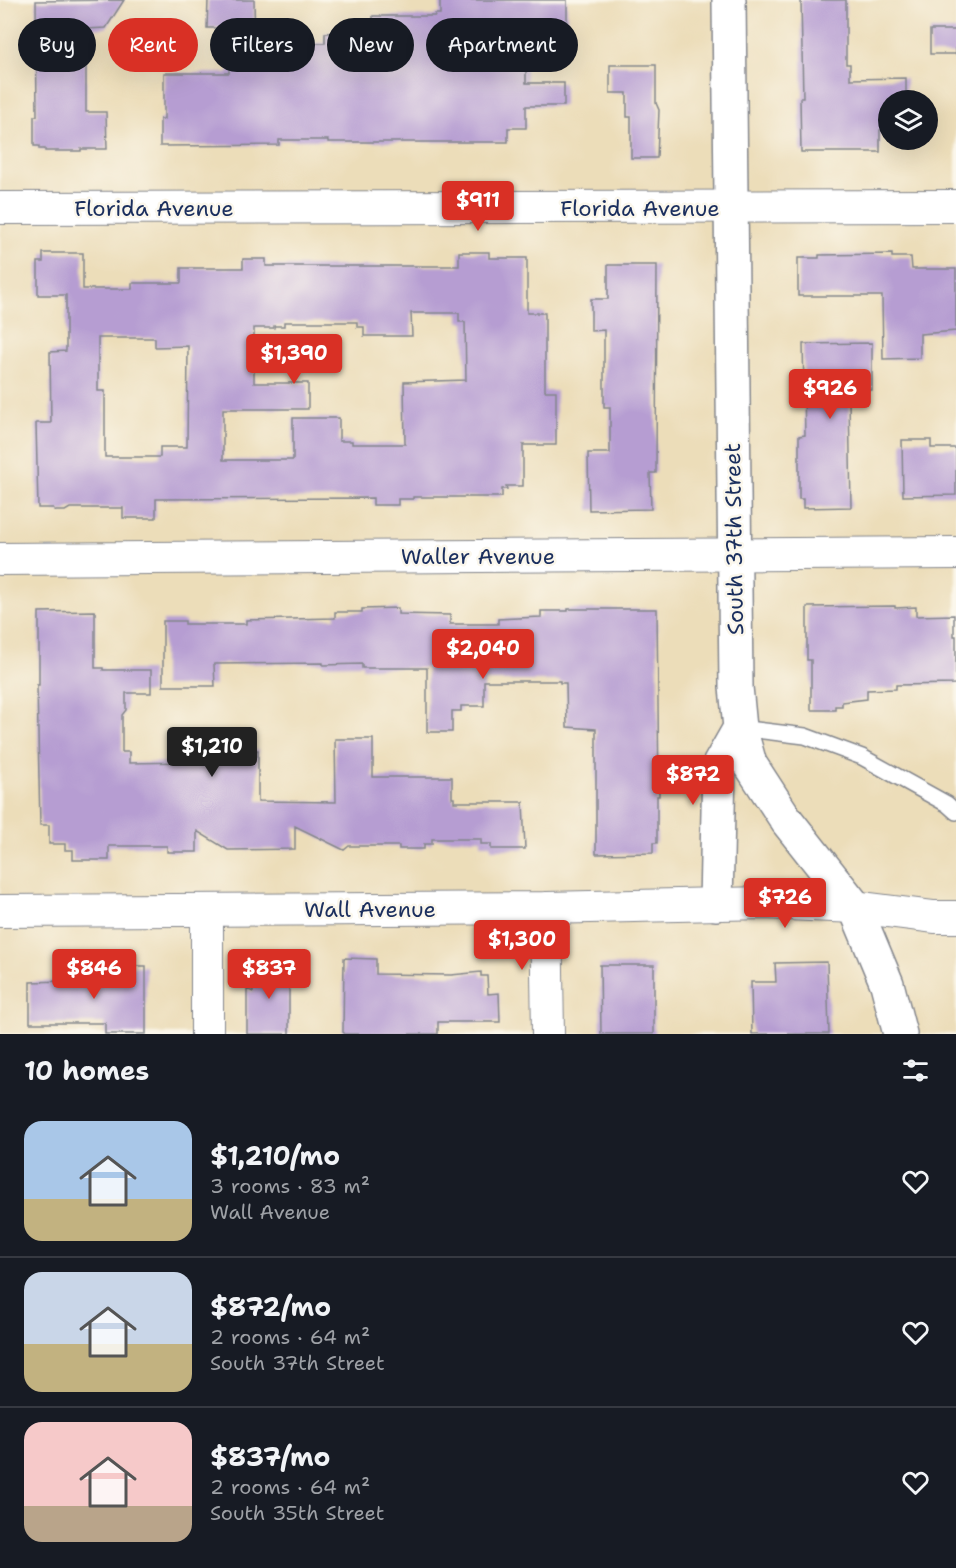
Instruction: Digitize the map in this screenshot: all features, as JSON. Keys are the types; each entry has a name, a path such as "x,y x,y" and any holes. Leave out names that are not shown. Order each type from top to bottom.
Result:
{"street":[{"name":"South 37th Street","path":"729,0 736,687 740,728 750,764 787,821 855,907 887,984 900,1034"},
{"name":"Florida Avenue","path":"0,208 956,206"},
{"name":"Waller Avenue","path":"0,559 956,553"},
{"path":"716,904 719,765 740,728"},
{"name":"Wall Avenue","path":"0,911 546,908 765,903 855,907 934,917 956,917"},
{"path":"546,908 548,1034"},
{"path":"207,910 207,1034"}],"lane":[{"path":"740,728 805,736 861,757 947,804 956,812"}],"building":[{"path":"124,0 112,18 108,18 106,28 96,28 96,18 36,18 36,1"},
{"path":"208,0 254,0 254,18 210,18 210,28 207,28"},
{"path":"440,0 567,0 567,18 426,18 426,72 526,72 526,83 564,83 564,106 526,106 526,128 508,128 508,142 279,140 279,145 160,146 160,119 164,119 164,73 315,72 315,43 325,43 325,33 327,33 327,72 414,72 414,18 373,18 373,16 435,16 435,14 440,14"},
{"path":"801,0 846,0 846,64 850,64 850,79 906,78 906,90 878,90 878,150 880,152 801,152 800,98 803,98"},
{"path":"930,30 956,30 956,54 930,54"},
{"path":"610,65 656,65 656,103 659,110 657,158 631,158 631,117 627,117 627,93 610,93"},
{"path":"37,72 86,72 86,112 106,112 107,149 45,151 45,149 39,149 39,146 34,146 34,116 37,116"},
{"path":"459,252 489,252 489,258 527,258 527,313 545,313 545,391 556,391 556,445 523,445 523,486 506,486 507,489 502,489 502,497 413,497 413,499 398,499 398,505 373,505 373,498 156,499 156,518 123,518 123,508 70,508 65,511 56,511 53,508 38,508 36,423 51,423 50,352 66,351 66,295 38,295 38,262 43,262 43,253 83,253 83,289 132,289 132,283 181,283 181,268 243,268 243,259 266,259 266,266 459,266","holes":["411,313 459,313 459,322 465,322 466,380 404,382 405,444 352,444 352,441 339,441 339,418 293,418 293,460 223,460 223,409 308,409 308,383 254,383 254,328 274,328 274,326 284,326 284,322 357,322 357,327 364,327 364,336 412,336","98,338 155,338 155,347 188,346 187,447 160,447 160,457 105,457 105,391 98,391"]},
{"path":"892,254 892,257 911,257 912,269 956,269 956,331 920,334 920,358 883,359 882,296 798,296 798,258 819,258 819,255"},
{"path":"608,265 657,265 656,473 650,473 651,509 589,510 588,453 610,453 610,407 604,407 604,330 591,331 591,299 608,299"},
{"path":"872,343 872,390 853,390 853,400 849,400 851,507 803,508 803,499 799,499 799,436 805,435 803,344"},
{"path":"902,440 931,440 931,448 956,448 956,495 903,496"},
{"path":"895,606 895,608 916,607 916,616 954,615 956,684 896,685 896,689 867,690 867,699 842,702 842,706 835,706 835,710 811,710 811,660 807,660 807,607"},
{"path":"398,608 398,614 450,615 450,624 498,624 498,619 541,617 541,611 568,611 568,609 657,609 659,796 657,796 657,843 653,843 653,853 596,854 596,729 567,727 566,683 560,683 560,681 484,681 484,706 461,706 461,711 452,711 452,732 427,732 427,668 362,668 362,664 323,665 323,663 214,664 215,686 163,686 163,621 185,621 185,624 246,624 246,620 335,618 335,612"},
{"path":"95,611 95,668 151,670 151,693 126,693 126,710 122,715 122,752 129,752 129,763 189,762 189,752 258,750 258,801 336,802 335,739 373,739 373,777 452,777 454,802 523,802 525,849 491,849 491,844 481,844 481,839 432,839 432,844 424,844 424,849 399,849 399,846 349,846 344,850 295,826 295,849 228,850 197,831 197,852 167,852 167,846 109,846 109,860 73,860 73,850 65,850 65,844 49,844 49,825 40,825 37,685 39,685 39,612"},
{"path":"344,958 376,959 376,974 451,975 481,972 481,976 487,976 488,994 499,993 500,1022 438,1022 438,1034 345,1034 343,1032"},
{"path":"827,962 829,1034 752,1034 751,982 776,982 775,963"},
{"path":"253,964 289,964 289,1034 247,1034 247,989 253,992"},
{"path":"600,965 654,965 654,1034 601,1034"},
{"path":"105,966 146,966 146,1034 105,1034 105,1023 30,1023 30,982 65,981 65,974 105,974"}]}
